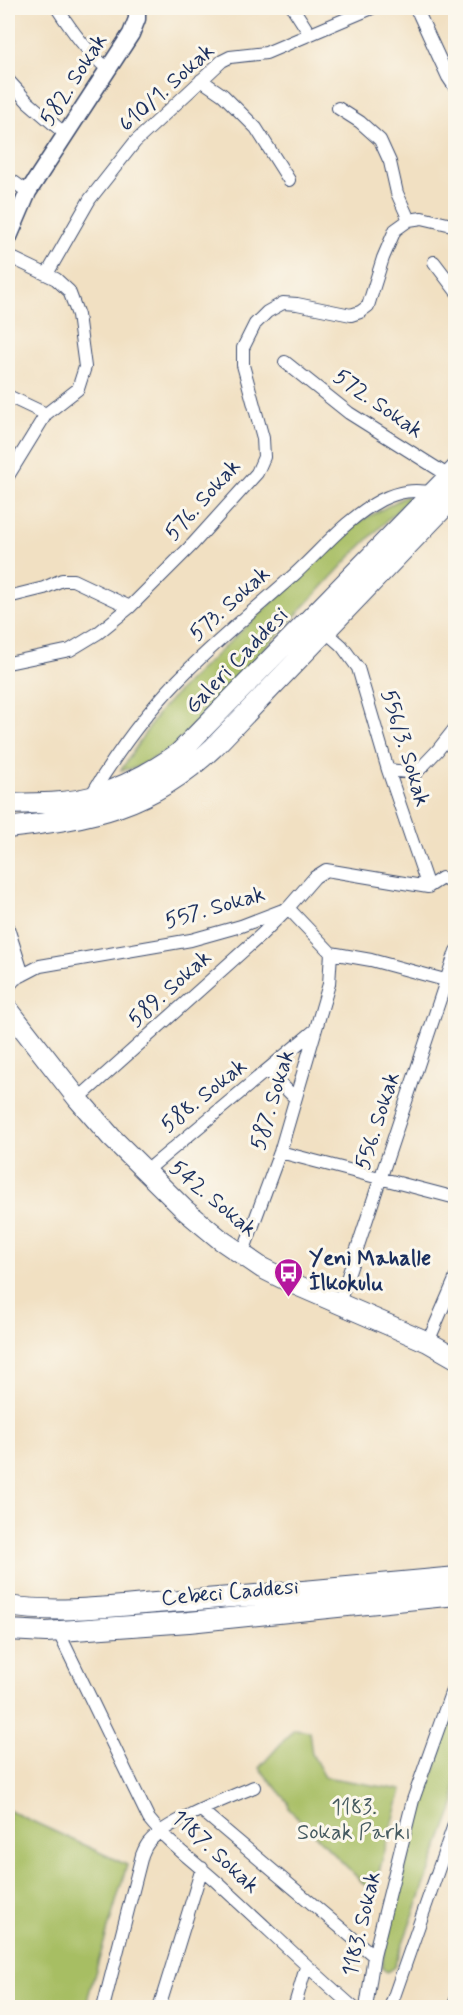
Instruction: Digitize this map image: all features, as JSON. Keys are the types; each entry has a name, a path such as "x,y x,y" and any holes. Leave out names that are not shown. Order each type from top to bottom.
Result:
{"main road":[{"name":"Galeri Caddesi","path":"8,804 46,803 90,797 134,781 160,767 179,753 452,473"},
{"name":"Galeri Caddesi","path":"8,828 60,822 111,810 167,784 184,773 208,753 456,495"},
{"name":"542. Sokak","path":"8,1010 111,1137 186,1211 242,1255 294,1284 446,1351"},
{"name":"Cebeci Caddesi","path":"8,1606 46,1610 258,1596 456,1577"},
{"name":"Cebeci Caddesi","path":"8,1630 52,1631 189,1622 456,1595"},
{"path":"46,1610 52,1631"}],"street":[{"path":"57,8 92,57 109,70"},
{"name":"582. Sokak","path":"8,239 28,192 131,34 137,19 137,8"},
{"path":"293,8 309,33"},
{"name":"610/1. Sokak","path":"47,274 90,199 135,142 201,80 230,57 266,53 372,8"},
{"path":"414,8 456,89"},
{"path":"8,80 28,102 65,134"},
{"path":"201,80 224,95 256,128 289,180"},
{"path":"338,108 360,122 380,140 390,162 397,193 409,220 422,218 456,226"},
{"path":"8,178 28,192"},
{"name":"576. Sokak","path":"8,663 70,650 98,633 130,607 192,545 257,473 264,457 263,438 243,365 243,348 255,324 267,312 283,303 351,315 360,312 368,306 383,258 395,230 409,220"},
{"path":"8,256 56,279 69,291 78,315 85,367 78,389 46,414 8,476"},
{"path":"434,262 456,291"},
{"name":"572. Sokak","path":"285,362 349,413 452,473"},
{"path":"8,396 46,414"},
{"name":"573. Sokak","path":"90,797 148,712 185,672 295,574 356,515 383,499 403,492 417,490 434,493"},
{"path":"8,597 44,588 62,580 73,580 130,607"},
{"name":"556/3. Sokak","path":"325,631 342,646 358,668 388,770 428,887"},
{"path":"388,770 416,773 438,751 456,727"},
{"name":"557. Sokak","path":"8,987 15,979 40,966 191,940 241,926 288,908 315,877 326,870 428,887 442,878 456,885"},
{"path":"288,908 331,953 371,960 450,982"},
{"name":"589. Sokak","path":"78,1099 261,935 288,908"},
{"path":"8,928 23,975"},
{"name":"556. Sokak","path":"339,1303 450,982 456,951"},
{"name":"587. Sokak","path":"242,1255 280,1152 329,984 331,953"},
{"name":"588. Sokak","path":"145,1172 316,1029"},
{"path":"267,1071 295,1098"},
{"path":"280,1152 456,1198"},
{"path":"446,1351 456,1277"},
{"name":"1187. Sokak","path":"52,1631 149,1819 159,1832 202,1868 306,1967 354,2007"},
{"name":"1183. Sokak","path":"366,2007 374,1956 413,1800 456,1679"},
{"path":"103,2007 142,1855 148,1843 159,1832 201,1810 254,1787"},
{"path":"201,1810 374,1956"},
{"path":"390,2007 456,1819"},
{"path":"159,2007 202,1868"},
{"path":"294,2007 306,1967"},
{"path":"453,2007 456,2000"}],"green space":[{"path":"406,496 409,498 405,503 355,552 171,749 135,768 121,770 159,712 189,680 357,523"},
{"path":"455,1703 455,1803 394,1967 387,1972 382,1967 382,1963 400,1884"},
{"name":"1183. Sokak Parkı","path":"294,1729 309,1731 312,1754 325,1777 402,1790 373,1893 289,1809 288,1802 259,1768"},
{"path":"8,1810 127,1865 85,2007 8,2007"}],"place":[{"name":"Yeni Mahalle İlkokulu","path":"288,1298"}]}
